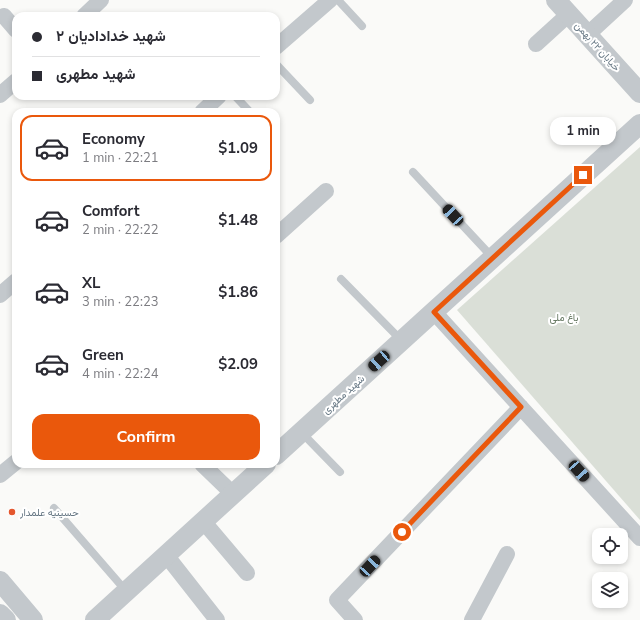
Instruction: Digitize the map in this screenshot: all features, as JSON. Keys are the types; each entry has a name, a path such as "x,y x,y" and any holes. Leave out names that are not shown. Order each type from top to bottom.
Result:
{"street":[{"path":"88,12 101,0"},
{"path":"280,44 330,0"},
{"name":"خیابان ۲۲ بهمن","path":"556,0 640,92"},
{"path":"587,35 626,0"},
{"path":"536,44 569,14"},
{"path":"4,16 12,25"},
{"path":"0,95 12,84"},
{"path":"206,108 215,100"},
{"name":"شهید مطهری","path":"280,451 640,124"},
{"path":"280,232 326,192"},
{"path":"434,312 640,538"},
{"path":"355,620 337,600 521,407"},
{"path":"0,475 12,465"},
{"path":"206,468 233,494"},
{"path":"95,620 262,468"},
{"path":"203,522 247,573"},
{"path":"472,620 507,554"},
{"path":"166,555 217,620"},
{"path":"0,581 33,620"},
{"path":"0,614 6,620"}],"lane":[{"path":"338,0 362,26"},
{"path":"280,68 310,100"},
{"path":"239,100 246,108"},
{"path":"413,172 493,258"},
{"path":"341,279 402,341"},
{"path":"301,432 340,472"},
{"path":"54,508 126,591"}],"green space":[{"name":"باغ ملی","path":"640,147 640,520 457,310"}],"place":[{"name":"حسینیه علمدار","path":"12,512"}],"route":[{"path":"402,532 521,407 434,312 583,175"}]}
